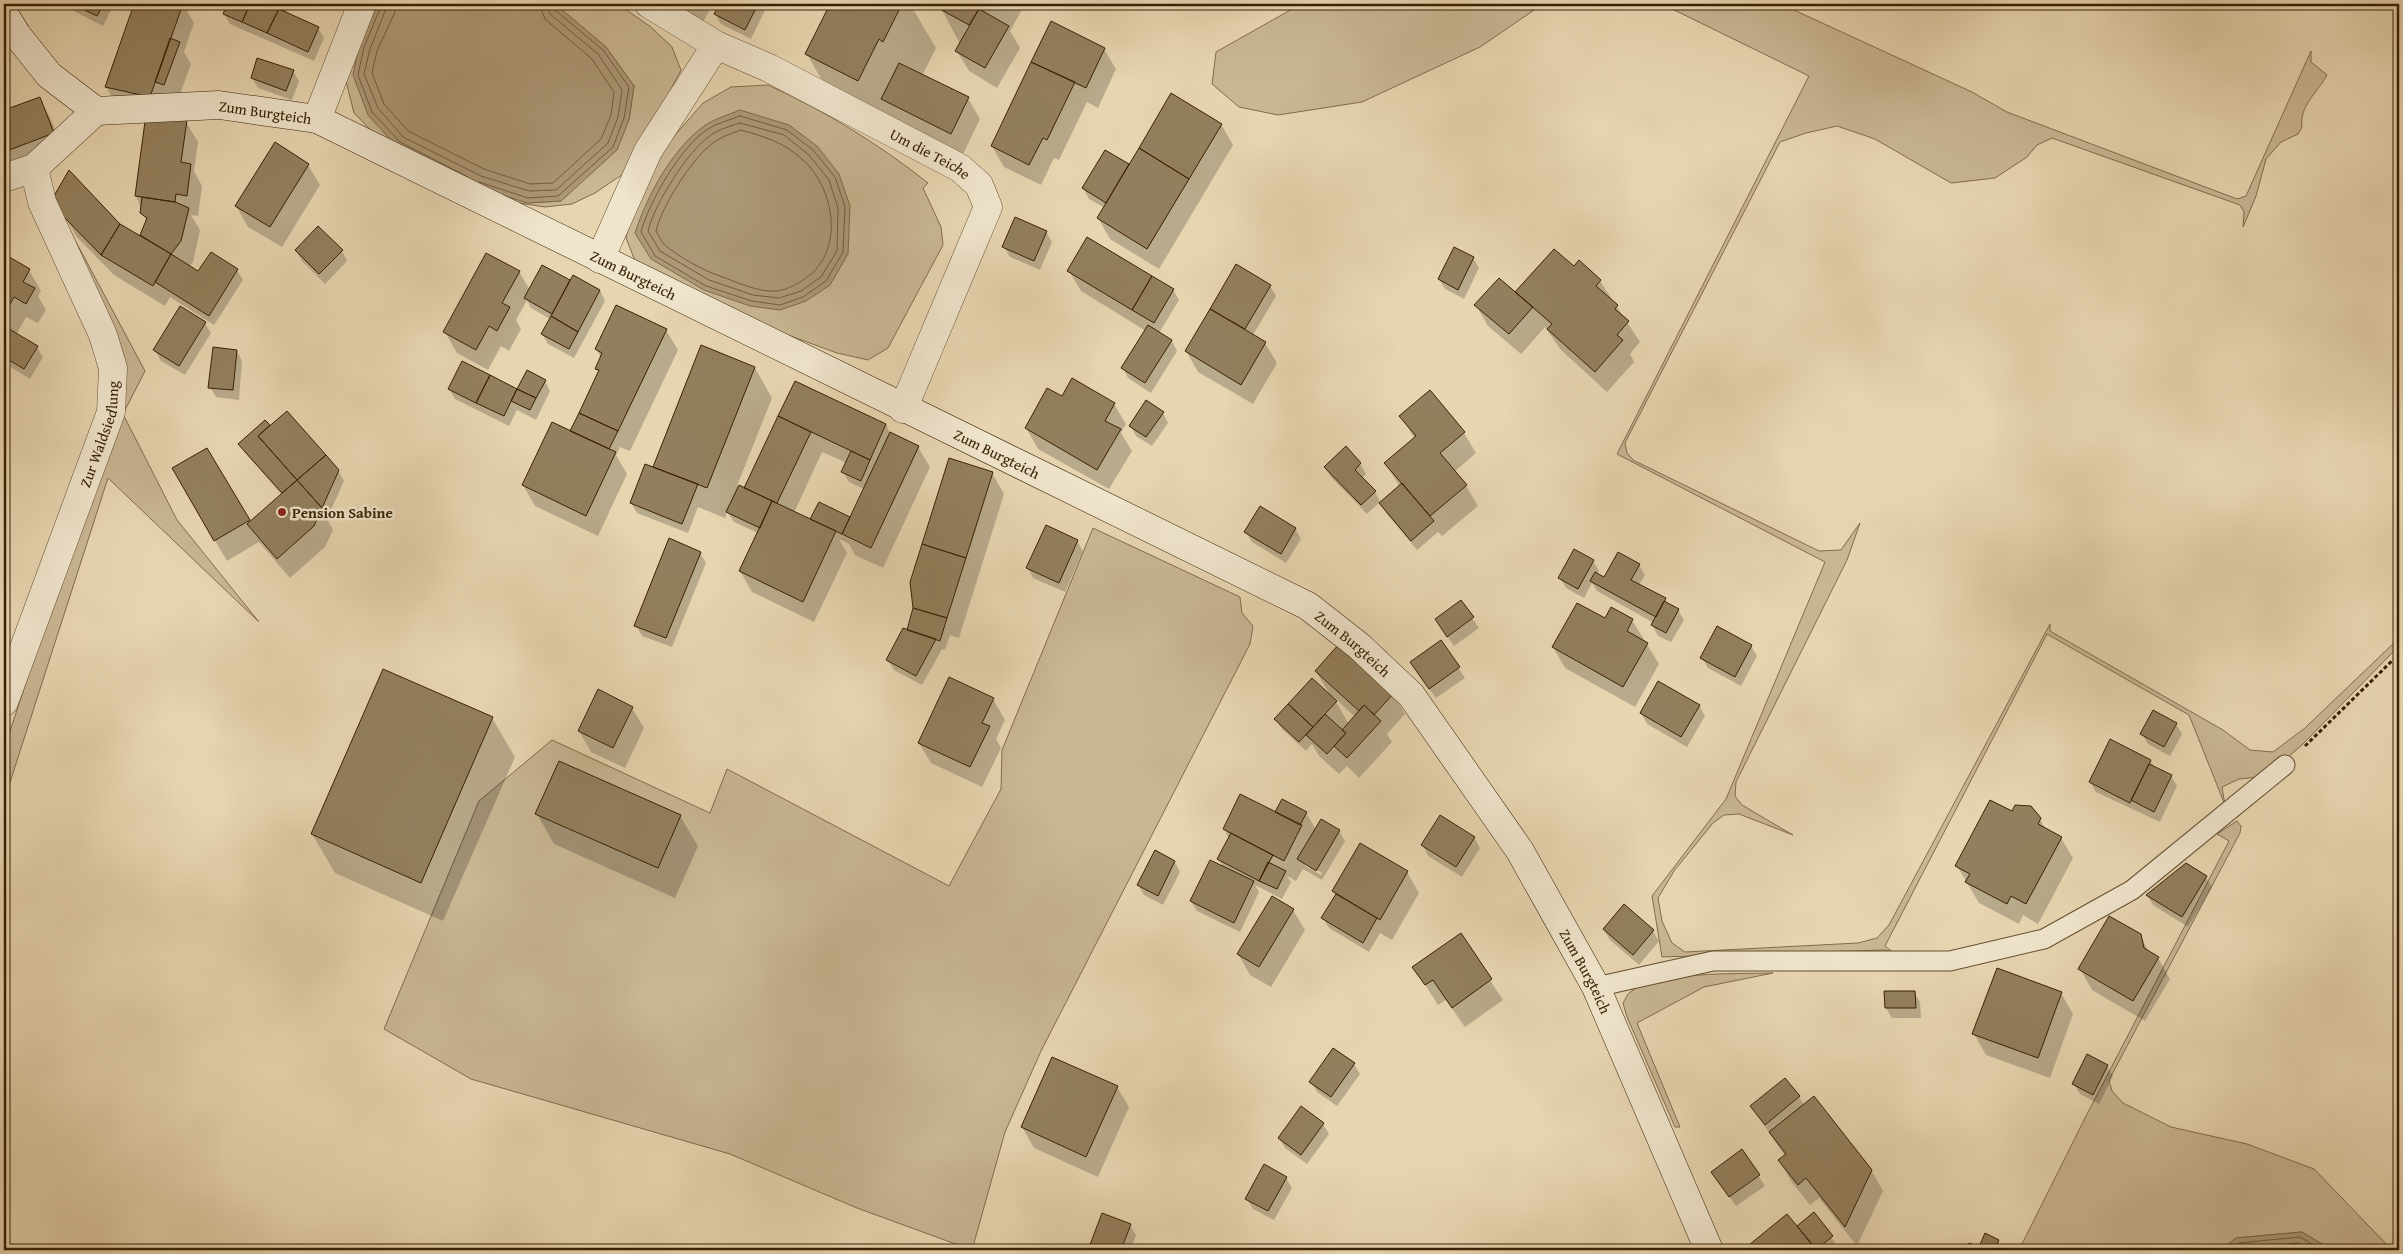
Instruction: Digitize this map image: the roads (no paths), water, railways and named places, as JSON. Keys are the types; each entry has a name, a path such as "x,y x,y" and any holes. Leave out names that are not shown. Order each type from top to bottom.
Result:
{"street":[{"path":"317,119 362,4"},
{"name":"Um die Teiche","path":"649,4 716,45 769,68 951,163 960,168 979,185 988,207 903,409"},
{"path":"4,14 17,35 49,75 96,110 34,168 4,178"},
{"path":"600,259 648,151 716,45"},
{"name":"Zum Burgteich","path":"96,110 218,105 317,119 903,409 1308,606 1359,646 1411,695 1509,836 1596,987 1709,1250"},
{"name":"Zur Waldsiedlung","path":"4,702 111,412 113,368 103,335 42,202 34,168"}],"lane":[{"path":"1596,987 1713,961 1950,960 2044,939 2132,890 2285,765"}],"water":[{"path":"378,4 555,4 606,47 634,86 629,120 617,150 561,201 527,203 476,186 396,146 368,115 353,75 359,45"},
{"path":"740,110 789,125 817,146 839,174 850,206 848,254 830,285 806,301 780,310 750,306 704,290 651,259 635,233 646,204 662,174 681,147 704,126"},
{"path":"2302,1232 2332,1250 2221,1250 2236,1238"}],"place":[{"name":"Pension Sabine","path":"282,512"}]}
